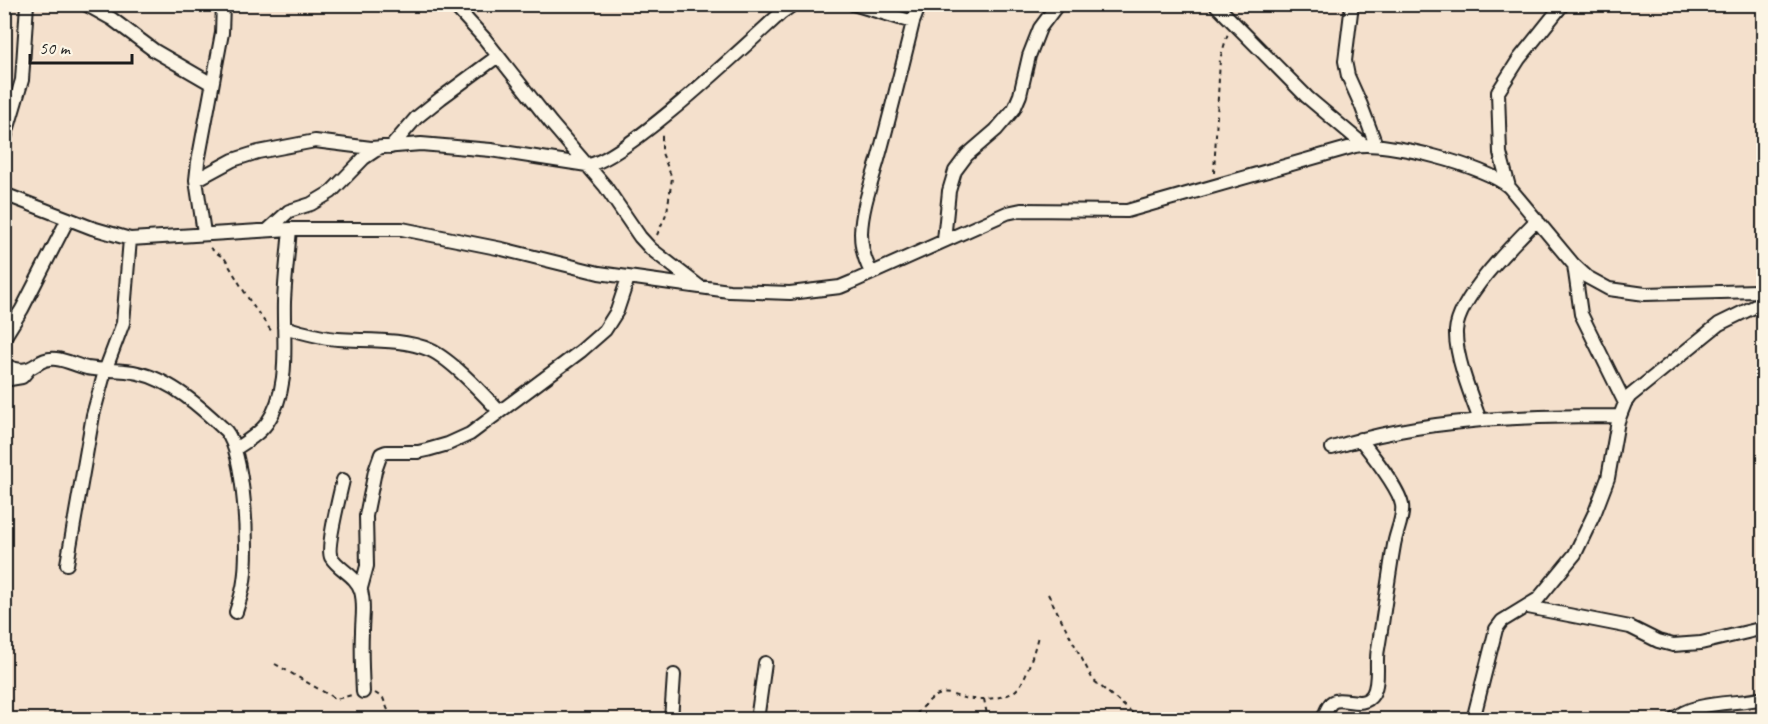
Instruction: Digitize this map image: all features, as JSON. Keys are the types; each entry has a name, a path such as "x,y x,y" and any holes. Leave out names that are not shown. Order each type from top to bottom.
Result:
{"street":[{"path":"4,141 22,80 27,4"},
{"path":"85,4 112,19 155,51 212,84"},
{"path":"200,233 196,180 199,150 222,33 223,4"},
{"path":"453,4 587,165 651,249 701,288"},
{"path":"196,180 233,160 292,144 315,141 385,148 421,144 512,153 587,165 596,164 663,117 794,4"},
{"path":"853,4 913,22"},
{"path":"871,272 861,245 862,220 913,22 920,4"},
{"path":"944,240 949,191 955,171 1014,109 1020,95 1029,56 1040,28 1058,4"},
{"path":"1215,4 1307,97 1370,145"},
{"path":"1352,4 1345,61 1348,76 1361,105 1370,145"},
{"path":"1509,187 1500,153 1497,92 1519,59 1563,4"},
{"path":"268,230 289,211 311,204 331,192 364,158 385,148 416,118 498,56"},
{"path":"4,194 112,235 130,239 290,229 402,229 628,278 729,291 790,293 840,287 1007,213 1021,210 1127,212 1370,145 1404,150 1466,167 1502,181 1574,265 1597,283 1609,289 1645,294 1764,292"},
{"path":"4,338 22,309 68,219"},
{"path":"1480,420 1463,371 1456,336 1457,326 1467,304 1484,278 1537,220"},
{"path":"235,449 261,431 273,412 280,392 284,367 290,229"},
{"path":"67,564 87,446 105,371 123,323 130,239"},
{"path":"1574,265 1581,314 1625,403"},
{"path":"363,692 364,608 361,588 367,567 366,516 375,471 381,454 418,452 448,444 470,434 581,351 605,330 617,311 628,278"},
{"path":"1473,720 1496,629 1502,621 1538,599 1575,554 1591,522 1608,478 1620,416 1625,403 1650,378 1719,324 1764,302"},
{"path":"284,327 326,338 412,345 429,350 446,360 483,393 499,411"},
{"path":"4,380 22,377 28,370 44,360 53,359 87,368 145,375 175,390 226,431 235,449 242,480 244,582 236,612"},
{"path":"4,365 19,370 28,370"},
{"path":"1332,448 1427,424 1533,416 1620,416"},
{"path":"1322,720 1330,704 1334,702 1357,702 1367,700 1372,695 1394,544 1401,513 1402,503 1398,495 1377,459 1360,440"},
{"path":"343,480 330,554 361,588"},
{"path":"1528,607 1630,627 1658,641 1673,645 1701,643 1764,627"},
{"path":"757,720 765,663"},
{"path":"671,720 674,675"},
{"path":"1673,720 1681,713 1695,707 1741,703 1764,698"}],"path":[{"path":"1213,188 1220,59 1232,22"},
{"path":"651,249 667,212 672,186 671,172 662,153 663,117"},
{"path":"200,233 214,252 225,259 251,303 284,349"},
{"path":"1048,594 1093,680 1141,720"},
{"path":"909,720 934,697 942,693 963,698 1010,694 1020,687 1038,636"},
{"path":"274,664 336,699 363,692 378,694 383,698 392,720"},
{"path":"984,698 988,720"}]}
